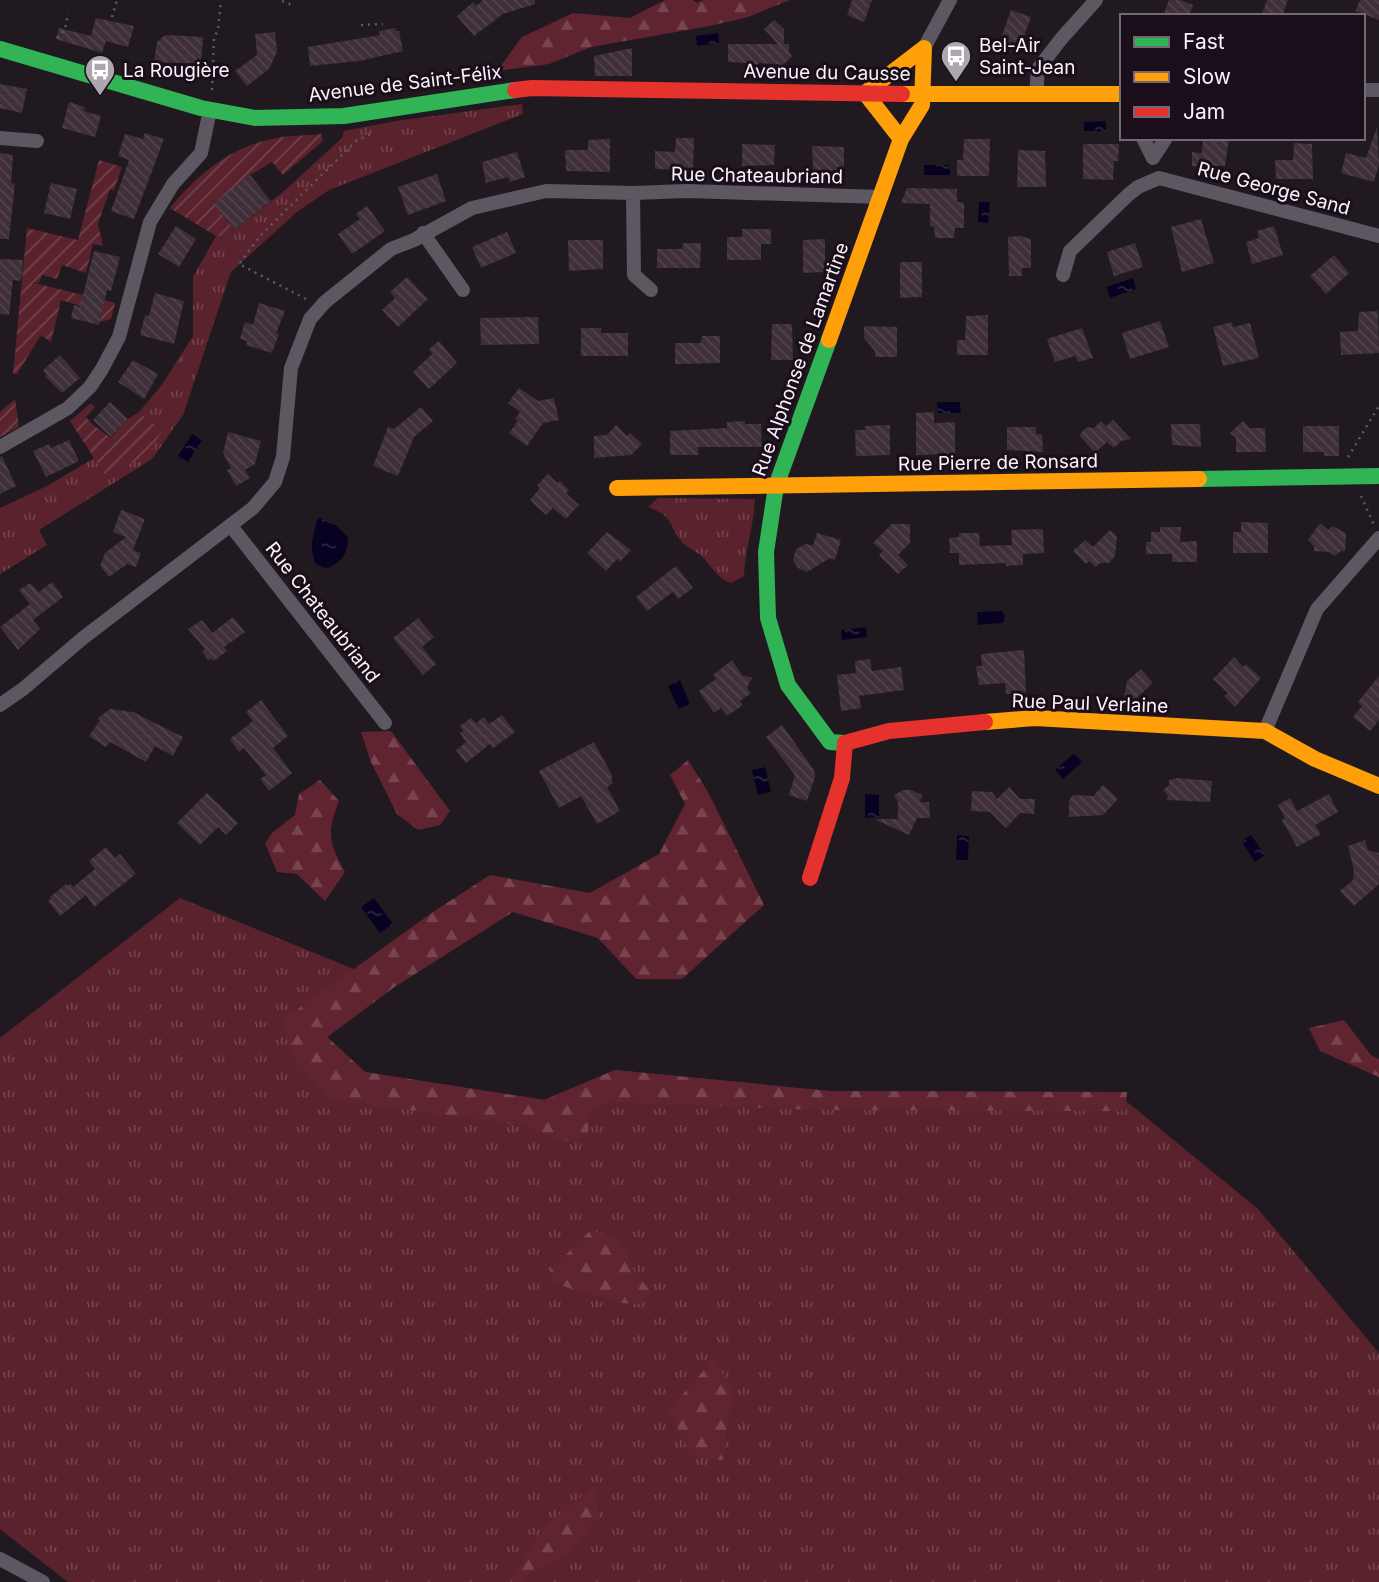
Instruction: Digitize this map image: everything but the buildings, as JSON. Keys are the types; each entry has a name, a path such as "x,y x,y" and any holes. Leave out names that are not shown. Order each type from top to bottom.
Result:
{"street":[{"path":"901,139 865,93 924,48 950,0"},
{"path":"1036,95 1038,69 1096,0"},
{"name":"Rue Alphonse de Lamartine","path":"845,743 830,741 788,685 768,618 766,552 776,486 901,139 922,105 924,48"},
{"name":"Avenue de Saint-Félix","path":"0,49 125,87 210,110 255,118 344,116 532,88"},
{"name":"Avenue du Causse","path":"532,88 921,95 1120,94"},
{"path":"0,447 68,408 90,387 102,369 119,337 150,222 173,184 201,153 210,110"},
{"path":"0,138 37,141"},
{"path":"1063,275 1070,251 1128,195 1138,187 1159,178 1144,140"},
{"path":"1153,158 1165,140"},
{"name":"Rue George Sand","path":"1159,178 1379,236"},
{"name":"Rue Chateaubriand","path":"0,705 253,508 275,482 284,453 291,368 310,319 318,309 391,249 414,240 472,208 546,191 687,191 881,197"},
{"path":"633,193 634,275 651,290"},
{"path":"423,233 463,290"},
{"name":"Rue Pierre de Ronsard","path":"617,488 1379,476"},
{"name":"Rue Chateaubriand","path":"231,526 385,723"},
{"path":"1265,731 1317,609 1379,536"},
{"name":"Rue Paul Verlaine","path":"845,743 889,731 1035,718 1265,731 1315,759 1379,786"},
{"path":"810,878 842,778 845,743"},
{"path":"0,1559 43,1582"}],"path":[{"path":"112,17 117,0"},
{"path":"212,87 214,38 218,30 221,0"},
{"path":"282,1 295,6"},
{"path":"58,38 65,29 68,13"},
{"path":"361,25 383,24"},
{"path":"318,309 311,302 239,264 261,235 356,141 379,129 395,109"},
{"path":"1379,406 1348,455 1352,477 1379,536"}],"green space":[{"path":"665,0 693,0 697,3 703,0 790,0 748,17 591,47 549,64 497,71 522,37 573,13 630,18"},
{"path":"522,104 523,114 329,190 297,212 231,272 183,415 152,459 39,530 47,545 0,574 0,508 49,485 94,458 107,478 162,431 139,412 161,386 193,336 193,277 216,236 231,238 234,230 282,193 342,138 344,131"},
{"path":"321,134 323,141 283,175 272,162 250,175 215,205 234,230 231,238 216,236 170,208 203,174 242,149 278,138"},
{"path":"99,160 122,167 114,190 110,189 98,224 103,246 93,244 86,273 62,265 57,279 42,275 39,283 30,282 115,303 111,319 100,322 102,312 61,300 51,342 41,335 17,374 13,374 27,228 78,240"},
{"path":"15,399 19,427 0,437 0,412"},
{"path":"91,403 95,407 86,417 111,438 128,419 139,412 162,431 150,452 107,478 70,421"},
{"path":"658,498 755,499 744,576 731,583 717,574 697,552 683,543 666,517 648,507"},
{"path":"391,731 450,811 440,825 418,830 397,814 371,762 361,732"},
{"path":"688,760 708,792 764,905 682,979 636,979 598,938 513,912 396,986 327,1037 365,1072 544,1100 615,1070 829,1091 1127,1092 1125,1111 813,1110 610,1102 589,1113 588,1136 562,1142 527,1126 329,1099 289,1052 284,1019 433,912 490,875 590,893 659,854 685,804 670,775"},
{"path":"320,780 339,801 332,822 331,838 345,872 325,901 297,874 277,872 265,843 272,833 295,815 299,794"},
{"path":"180,898 395,986 327,1037 365,1072 544,1100 615,1070 829,1091 1127,1092 1126,1101 1258,1209 1379,1353 1379,1582 68,1582 0,1529 0,1038"},
{"path":"1344,1020 1371,1055 1379,1059 1379,1077 1320,1051 1309,1028"},
{"path":"590,1231 608,1234 623,1247 636,1272 652,1293 642,1304 619,1303 553,1283 551,1269"},
{"path":"712,1361 733,1386 723,1460 692,1458 669,1410"},
{"path":"595,1485 598,1516 568,1555 521,1579 521,1582 510,1582 542,1529"}],"water":[{"path":"718,33 719,43 697,46 696,36"},
{"path":"1106,121 1106,131 1084,131 1084,122"},
{"path":"924,165 950,165 950,175 924,175"},
{"path":"979,202 990,202 988,223 978,222"},
{"path":"1133,278 1136,289 1110,298 1106,287"},
{"path":"937,402 960,402 961,413 938,413"},
{"path":"192,434 202,440 188,462 178,456"},
{"path":"318,518 335,524 348,537 343,557 326,569 315,563 312,551"},
{"path":"1002,611 1005,617 1003,623 978,625 977,612"},
{"path":"866,627 867,637 842,640 841,630"},
{"path":"680,680 690,704 678,709 668,686"},
{"path":"1074,753 1082,762 1063,779 1055,770"},
{"path":"765,767 771,792 758,795 752,770"},
{"path":"865,794 879,795 879,817 865,818"},
{"path":"957,835 969,836 968,860 956,860"},
{"path":"1251,835 1265,855 1255,862 1241,841"},
{"path":"374,898 393,924 380,933 361,907"}],"traffic: fast":[{"path":"0,49 201,108 255,118 344,116 515,90"},
{"path":"829,340 776,486 766,552 768,618 788,685 830,742 845,743"},
{"path":"1199,479 1379,476"}],"traffic: slow":[{"path":"829,340 901,139 922,105 924,48 865,93 901,139"},
{"path":"902,94 1120,94"},
{"path":"617,488 1199,479"},
{"path":"985,722 1035,718 1265,731 1315,759 1379,786"}],"traffic: jam":[{"path":"515,90 532,88 902,94"},
{"path":"810,878 842,778 845,743 889,731 985,722"}],"place":[{"name":"Bel-Air Saint-Jean","path":"956,83"},
{"name":"La Rougière","path":"100,97"}]}
